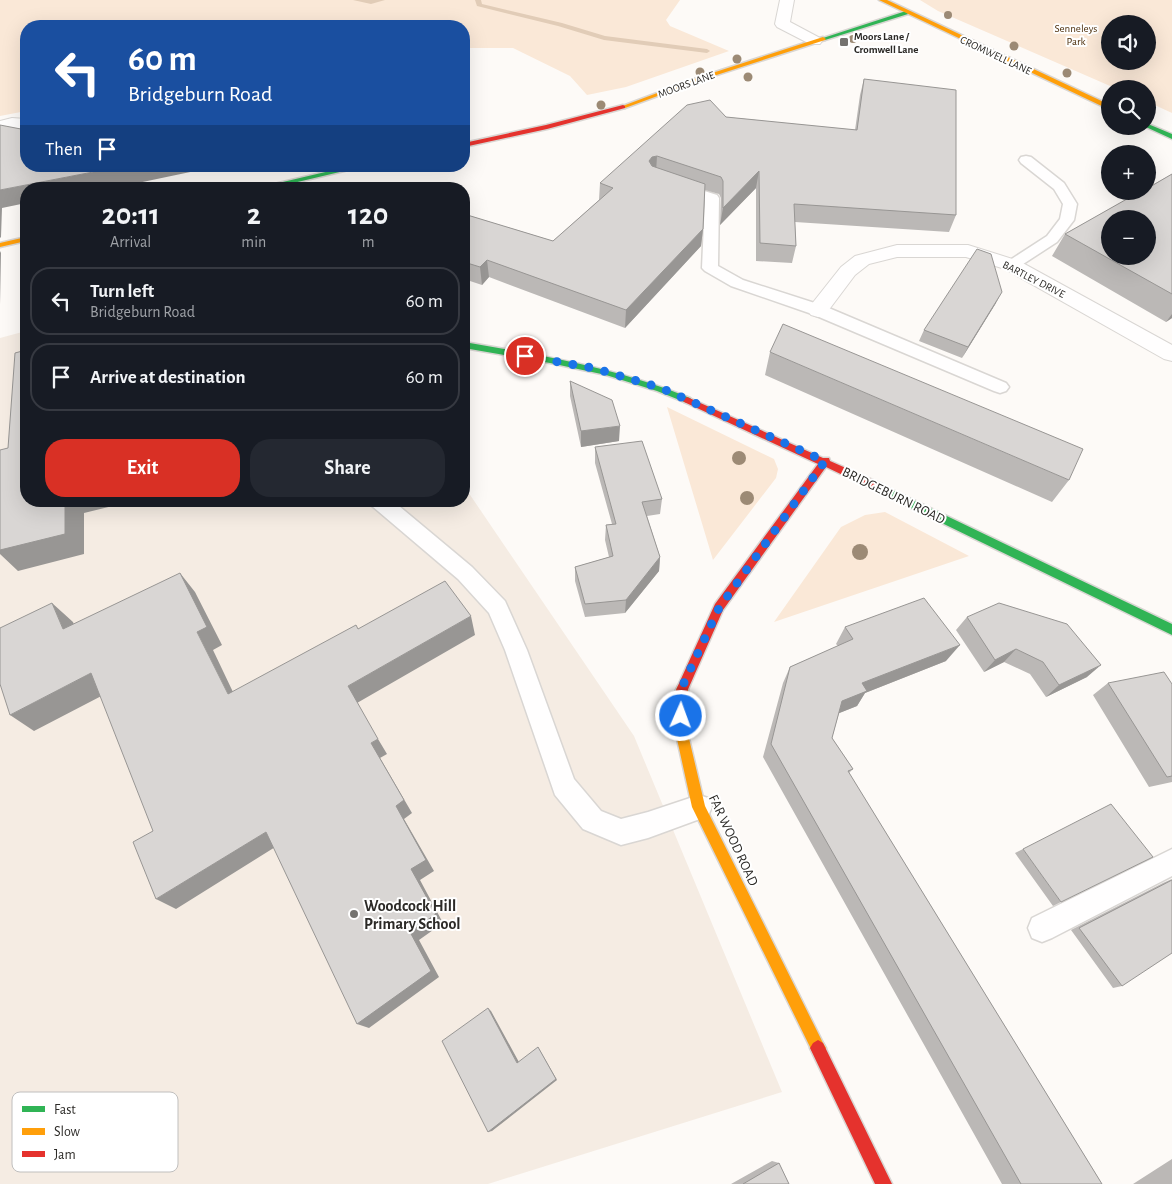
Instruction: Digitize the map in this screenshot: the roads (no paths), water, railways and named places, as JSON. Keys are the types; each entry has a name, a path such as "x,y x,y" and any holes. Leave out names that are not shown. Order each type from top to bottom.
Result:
{"street":[{"path":"787,0 782,24 815,41"},
{"name":"CROMWELL LANE","path":"882,0 1101,104"},
{"name":"MOORS LANE","path":"470,144 547,128 631,105 700,79 906,13"},
{"path":"0,126 12,123 20,124"},
{"path":"1156,130 1172,137"},
{"path":"305,182 337,172"},
{"path":"0,245 20,240"},
{"name":"BARTLEY DRIVE","path":"818,310 848,271 862,260 897,251 968,251 1012,265 1172,354"},
{"name":"BRIDGEBURN ROAD","path":"470,346 593,368 661,388 825,461 1172,630"},
{"name":"FAR WOOD ROAD","path":"825,461 719,608 682,687 681,730 699,807 884,1184"}],"lane":[{"path":"1012,265 1052,239 1067,220 1070,204 1059,186 1026,160"},
{"path":"665,182 712,198 710,268 737,283 818,310 1000,387"},
{"path":"386,507 465,573 497,607 516,650 564,786 592,820 620,832 648,825 699,807"},
{"path":"1042,928 1172,862"}],"waterway":[{"path":"356,0 371,2 382,0"},
{"path":"478,0 479,5 560,24 604,38 707,51"}],"place":[{"name":"Moors Lane / Cromwell Lane","path":"844,42"},
{"name":"Woodcock Hill Primary School","path":"354,914"}],"park label":[{"name":"Senneleys Park","path":"1076,34"}]}
